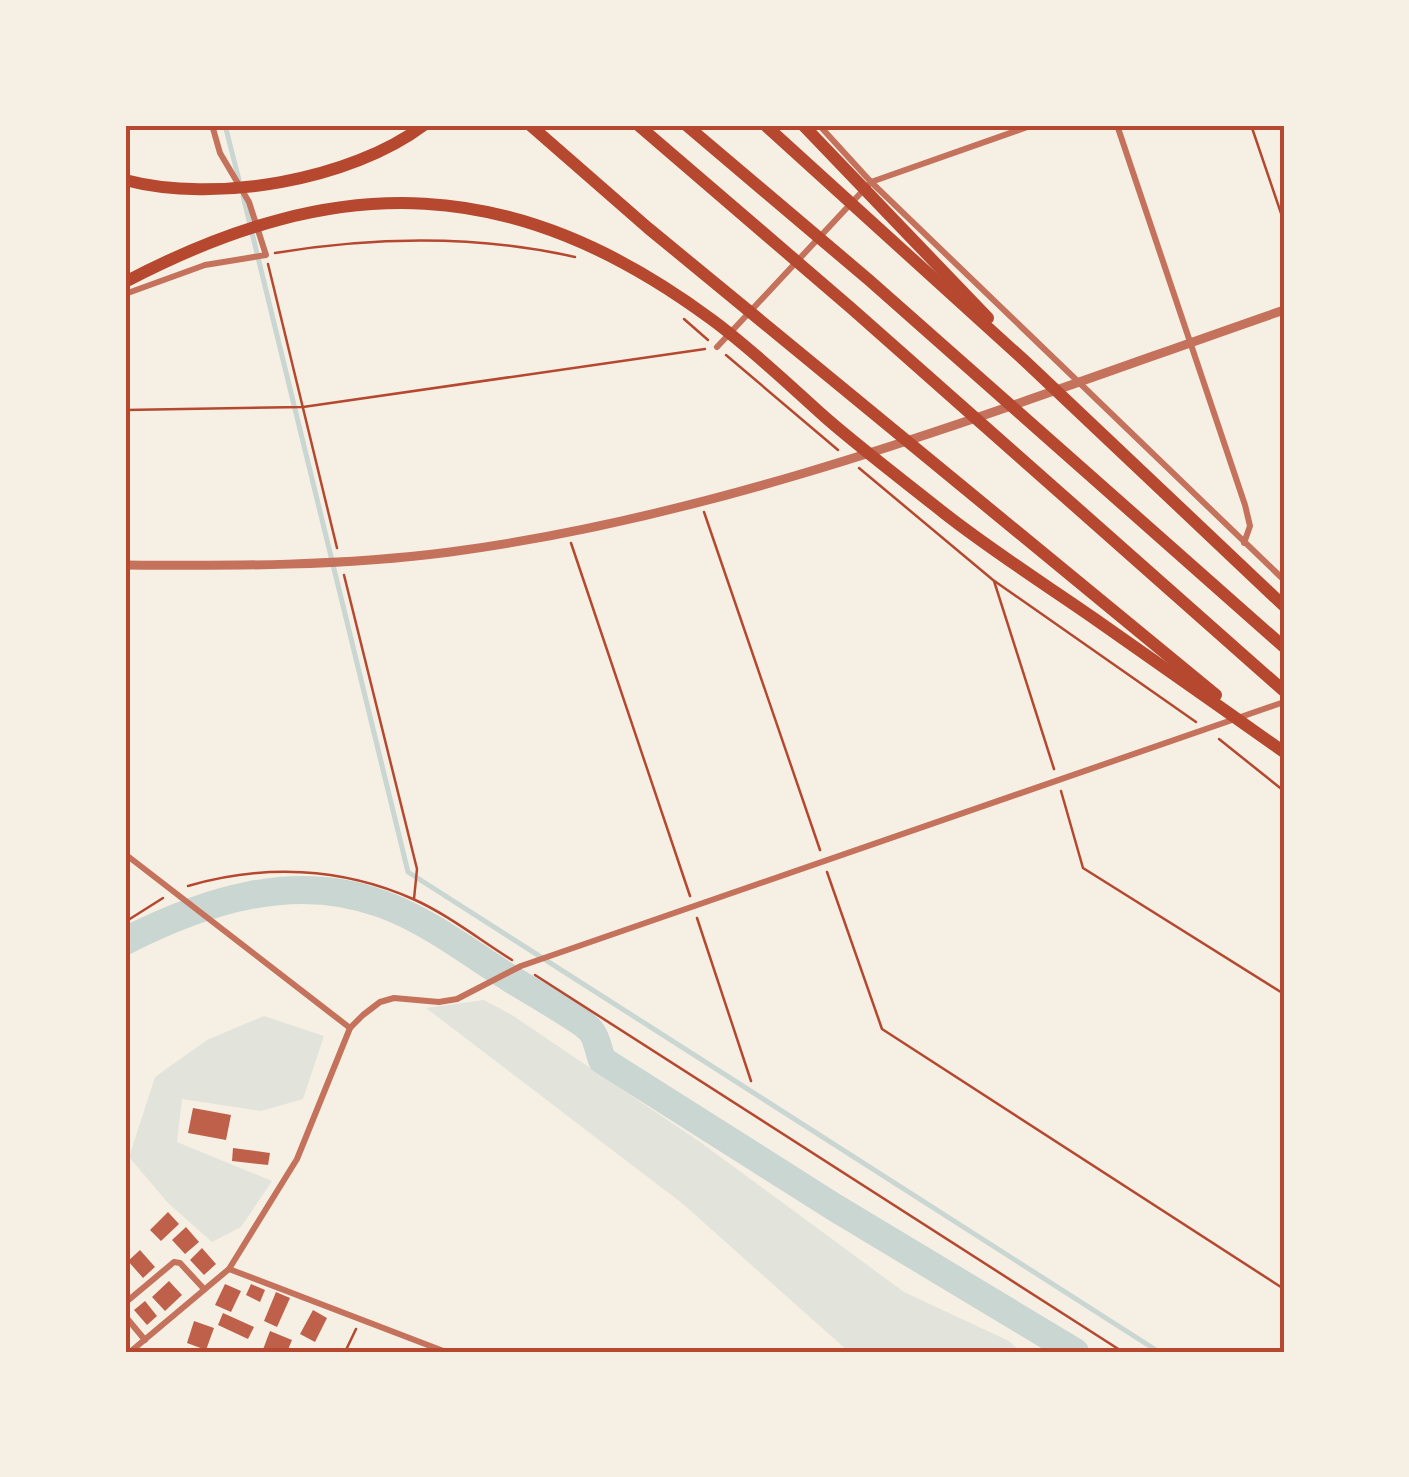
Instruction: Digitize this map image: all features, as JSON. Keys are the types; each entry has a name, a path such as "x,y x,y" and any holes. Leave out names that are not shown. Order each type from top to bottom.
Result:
{"highway":[{"path":"125,180 214,188 267,182 352,165 378,154 424,125"},
{"path":"530,125 648,228 1284,751"},
{"path":"638,125 1284,691"},
{"path":"686,125 1284,647"},
{"path":"765,125 1026,362 1284,606"},
{"path":"803,125 930,255 1026,362"},
{"path":"127,285 206,243 239,231 294,215 346,206 432,204 464,208 526,220 577,238 675,294 715,322 954,521 1284,751"}],"street":[{"path":"127,285 266,255 249,202 220,153 212,125"},
{"path":"818,125 871,182 1284,580"},
{"path":"717,347 871,182 1033,125"},
{"path":"1116,125 1245,506 1250,526 1244,543"},
{"path":"125,565 236,566 448,552 568,532 701,501 848,458 1284,310"},
{"path":"130,1352 229,1269 297,1159 350,1028 380,1002 394,998 439,1002 457,999 521,966 1284,702"},
{"path":"125,854 350,1028"},
{"path":"125,1303 174,1262 180,1263 204,1289"},
{"path":"229,1269 446,1352"},
{"path":"125,1316 145,1340"}],"path":[{"path":"1252,125 1284,222"},
{"path":"414,899 417,869 266,255 333,244 416,240 541,249 578,257"},
{"path":"679,314 993,580 1208,730 1284,790"},
{"path":"125,410 303,407 717,347"},
{"path":"701,501 882,1029 1284,1288"},
{"path":"568,532 751,1081"},
{"path":"993,580 1083,868 1284,994"},
{"path":"125,922 173,890 209,880 283,869 351,879 414,899 1123,1352"},
{"path":"345,1352 361,1319"}],"shaded area":[{"path":"484,1000 700,1142 904,1292 1009,1341 1021,1352 849,1352 683,1204 426,1008"},
{"path":"264,1016 324,1036 303,1099 261,1111 182,1099 177,1142 272,1181 241,1227 212,1242 168,1203 129,1157 155,1077 207,1040"}],"building":[{"path":"193,1108 231,1115 226,1140 188,1133"},
{"path":"233,1148 270,1153 268,1165 232,1161"},
{"path":"168,1212 179,1224 161,1241 150,1230"},
{"path":"186,1227 199,1242 185,1254 172,1240"},
{"path":"202,1248 216,1264 204,1275 190,1260"},
{"path":"140,1250 155,1267 143,1278 128,1261"},
{"path":"169,1281 182,1295 165,1311 152,1297"},
{"path":"225,1284 241,1291 231,1312 215,1305"},
{"path":"251,1284 265,1290 260,1302 246,1295"},
{"path":"276,1292 290,1298 277,1327 264,1321"},
{"path":"145,1301 157,1316 147,1325 134,1310"},
{"path":"313,1310 327,1318 315,1342 300,1334"},
{"path":"223,1313 254,1327 248,1339 218,1325"},
{"path":"194,1321 214,1328 206,1350 187,1343"},
{"path":"270,1331 292,1340 287,1352 262,1352"}],"waterway":[{"path":"225,125 239,180"},
{"path":"243,196 408,872 1159,1352"},
{"path":"125,941 218,903 283,891 349,894 399,911 586,1026 595,1037 602,1060 834,1207 1075,1352"}]}
